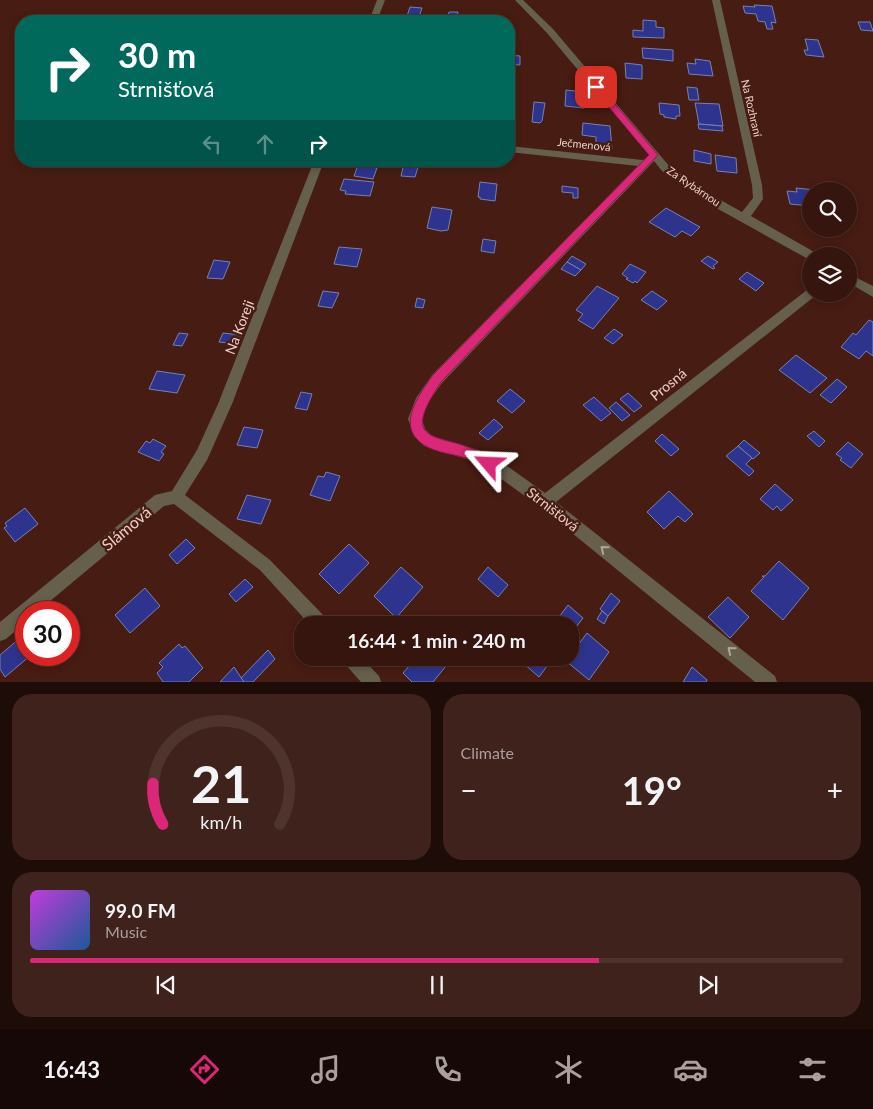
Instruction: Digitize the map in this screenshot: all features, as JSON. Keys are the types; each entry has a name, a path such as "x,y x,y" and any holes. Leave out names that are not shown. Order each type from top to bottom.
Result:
{"street":[{"path":"375,15 381,0"},
{"name":"Za Rybárnou","path":"519,0 550,31 650,159 666,168 713,202 744,217 802,250"},
{"name":"Na Rozhraní","path":"716,0 757,185 758,199 744,217"},
{"name":"Ječmenová","path":"515,149 650,159"},
{"name":"Strnišťová","path":"650,159 437,379 421,402 416,419 419,432 429,442 474,455 505,473 545,502 769,682"},
{"name":"Na Koreji","path":"176,497 202,455 225,404 317,167"},
{"path":"857,283 873,292"},
{"name":"Prosná","path":"545,502 802,300"},
{"path":"176,497 265,566 312,616"},
{"name":"Slámová","path":"0,633 160,500 176,497"},
{"path":"358,666 373,682"}],"building":[{"path":"754,5 772,6 776,23 771,22 773,29 767,29 765,22 758,21 756,14 745,13 743,6 755,7"},
{"path":"410,7 422,8 420,15 407,15"},
{"path":"449,12 458,12 457,15 448,15"},
{"path":"643,20 656,21 656,27 664,28 664,38 633,37 633,30 643,31"},
{"path":"858,22 870,22 873,31 861,30"},
{"path":"805,39 818,40 824,57 806,55 804,50 808,50"},
{"path":"642,48 673,50 673,61 643,58"},
{"path":"515,56 520,56 520,65 515,65"},
{"path":"695,59 710,61 713,76 689,74 687,63 696,64"},
{"path":"625,63 642,65 642,79 626,78"},
{"path":"687,87 697,88 699,100 689,100"},
{"path":"566,90 585,92 584,108 565,106"},
{"path":"534,102 545,103 540,123 532,122"},
{"path":"659,103 679,105 680,116 676,116 676,119 664,117 664,115 660,114"},
{"path":"695,103 719,104 723,126 699,124"},
{"path":"583,123 610,126 612,149 596,148 596,137 582,135"},
{"path":"698,124 722,126 723,131 699,129"},
{"path":"694,150 711,154 711,164 694,161"},
{"path":"715,155 736,158 737,173 717,171"},
{"path":"357,167 377,168 373,179 354,176"},
{"path":"403,167 418,167 415,177 401,176"},
{"path":"344,179 374,182 370,196 345,194 346,191 340,190"},
{"path":"480,182 497,184 495,201 478,197"},
{"path":"562,186 578,188 578,198 573,198 573,193 562,192"},
{"path":"796,188 802,189 802,205 790,204 787,191 797,192"},
{"path":"432,207 452,210 448,230 441,231 427,228"},
{"path":"666,208 700,227 691,236 682,231 675,237 649,222"},
{"path":"483,239 496,241 494,253 481,251"},
{"path":"339,247 362,249 357,267 334,264"},
{"path":"572,256 586,264 581,270 567,262"},
{"path":"708,256 718,262 713,266 715,268 713,269 701,261"},
{"path":"214,260 230,262 223,279 207,278"},
{"path":"567,262 581,270 575,276 561,269"},
{"path":"630,264 646,272 637,283 626,279 628,278 622,274"},
{"path":"747,272 764,283 756,291 739,279"},
{"path":"597,286 619,298 593,329 578,320 583,314 576,310"},
{"path":"323,291 339,293 332,308 318,306"},
{"path":"652,291 667,301 657,310 641,300"},
{"path":"417,298 425,300 423,308 415,307"},
{"path":"869,320 873,322 873,356 866,351 859,359 841,347 853,333 856,335"},
{"path":"614,329 623,335 613,344 604,338"},
{"path":"179,333 188,334 182,346 173,345"},
{"path":"223,333 241,335 237,344 219,342"},
{"path":"796,355 827,378 810,393 779,370"},
{"path":"157,371 185,375 177,393 149,389"},
{"path":"837,379 847,387 831,403 820,395"},
{"path":"510,389 525,401 512,413 497,401"},
{"path":"301,392 312,394 307,410 295,408"},
{"path":"628,393 642,406 634,412 620,399"},
{"path":"594,397 611,413 601,421 583,405"},
{"path":"616,402 630,415 622,421 609,408"},
{"path":"494,419 503,427 488,440 479,433"},
{"path":"244,427 263,430 257,448 237,445"},
{"path":"814,431 825,441 819,447 807,436"},
{"path":"662,434 679,449 671,456 655,441"},
{"path":"153,439 166,446 161,452 164,454 159,461 138,452 146,441 150,443"},
{"path":"744,440 760,453 753,459 738,446"},
{"path":"848,442 863,454 851,468 840,460 842,458 836,454"},
{"path":"738,446 752,458 746,464 754,471 749,476 726,456"},
{"path":"326,472 340,476 330,501 310,495 318,476 324,477"},
{"path":"775,484 793,500 781,511 777,506 773,510 760,499"},
{"path":"669,491 693,514 685,522 678,516 664,529 647,512"},
{"path":"247,495 271,500 261,524 237,519"},
{"path":"25,508 38,524 15,542 4,528 7,526 5,523"},
{"path":"186,539 195,548 177,564 169,555"},
{"path":"349,544 369,563 339,594 319,574"},
{"path":"779,561 809,588 783,620 751,591 764,577 762,576 765,576"},
{"path":"401,567 423,587 398,616 394,616 374,596"},
{"path":"488,567 508,585 498,597 478,579"},
{"path":"245,579 253,587 236,602 229,594"},
{"path":"145,588 160,606 130,633 115,615"},
{"path":"611,593 620,601 608,616 600,609"},
{"path":"728,597 749,617 730,638 708,617"},
{"path":"568,605 583,618 579,623 579,616 560,616"},
{"path":"602,611 608,616 604,624 597,619"},
{"path":"587,633 609,652 589,680 572,666 579,666 579,644"},
{"path":"15,642 15,666 18,666 5,677 0,669 0,655"},
{"path":"179,644 182,648 185,646 203,668 189,682 163,682 157,673 163,667 159,663"},
{"path":"268,650 275,659 253,682 244,682 241,678"},
{"path":"409,666 446,666 433,682 412,682 403,673"},
{"path":"526,666 547,666 539,677"},
{"path":"234,667 244,682 220,682"},
{"path":"692,667 707,680 706,682 683,682"}],"route":[{"path":"489,464 474,455 429,442 419,432 416,419 421,402 437,379 654,155 596,87"}]}
